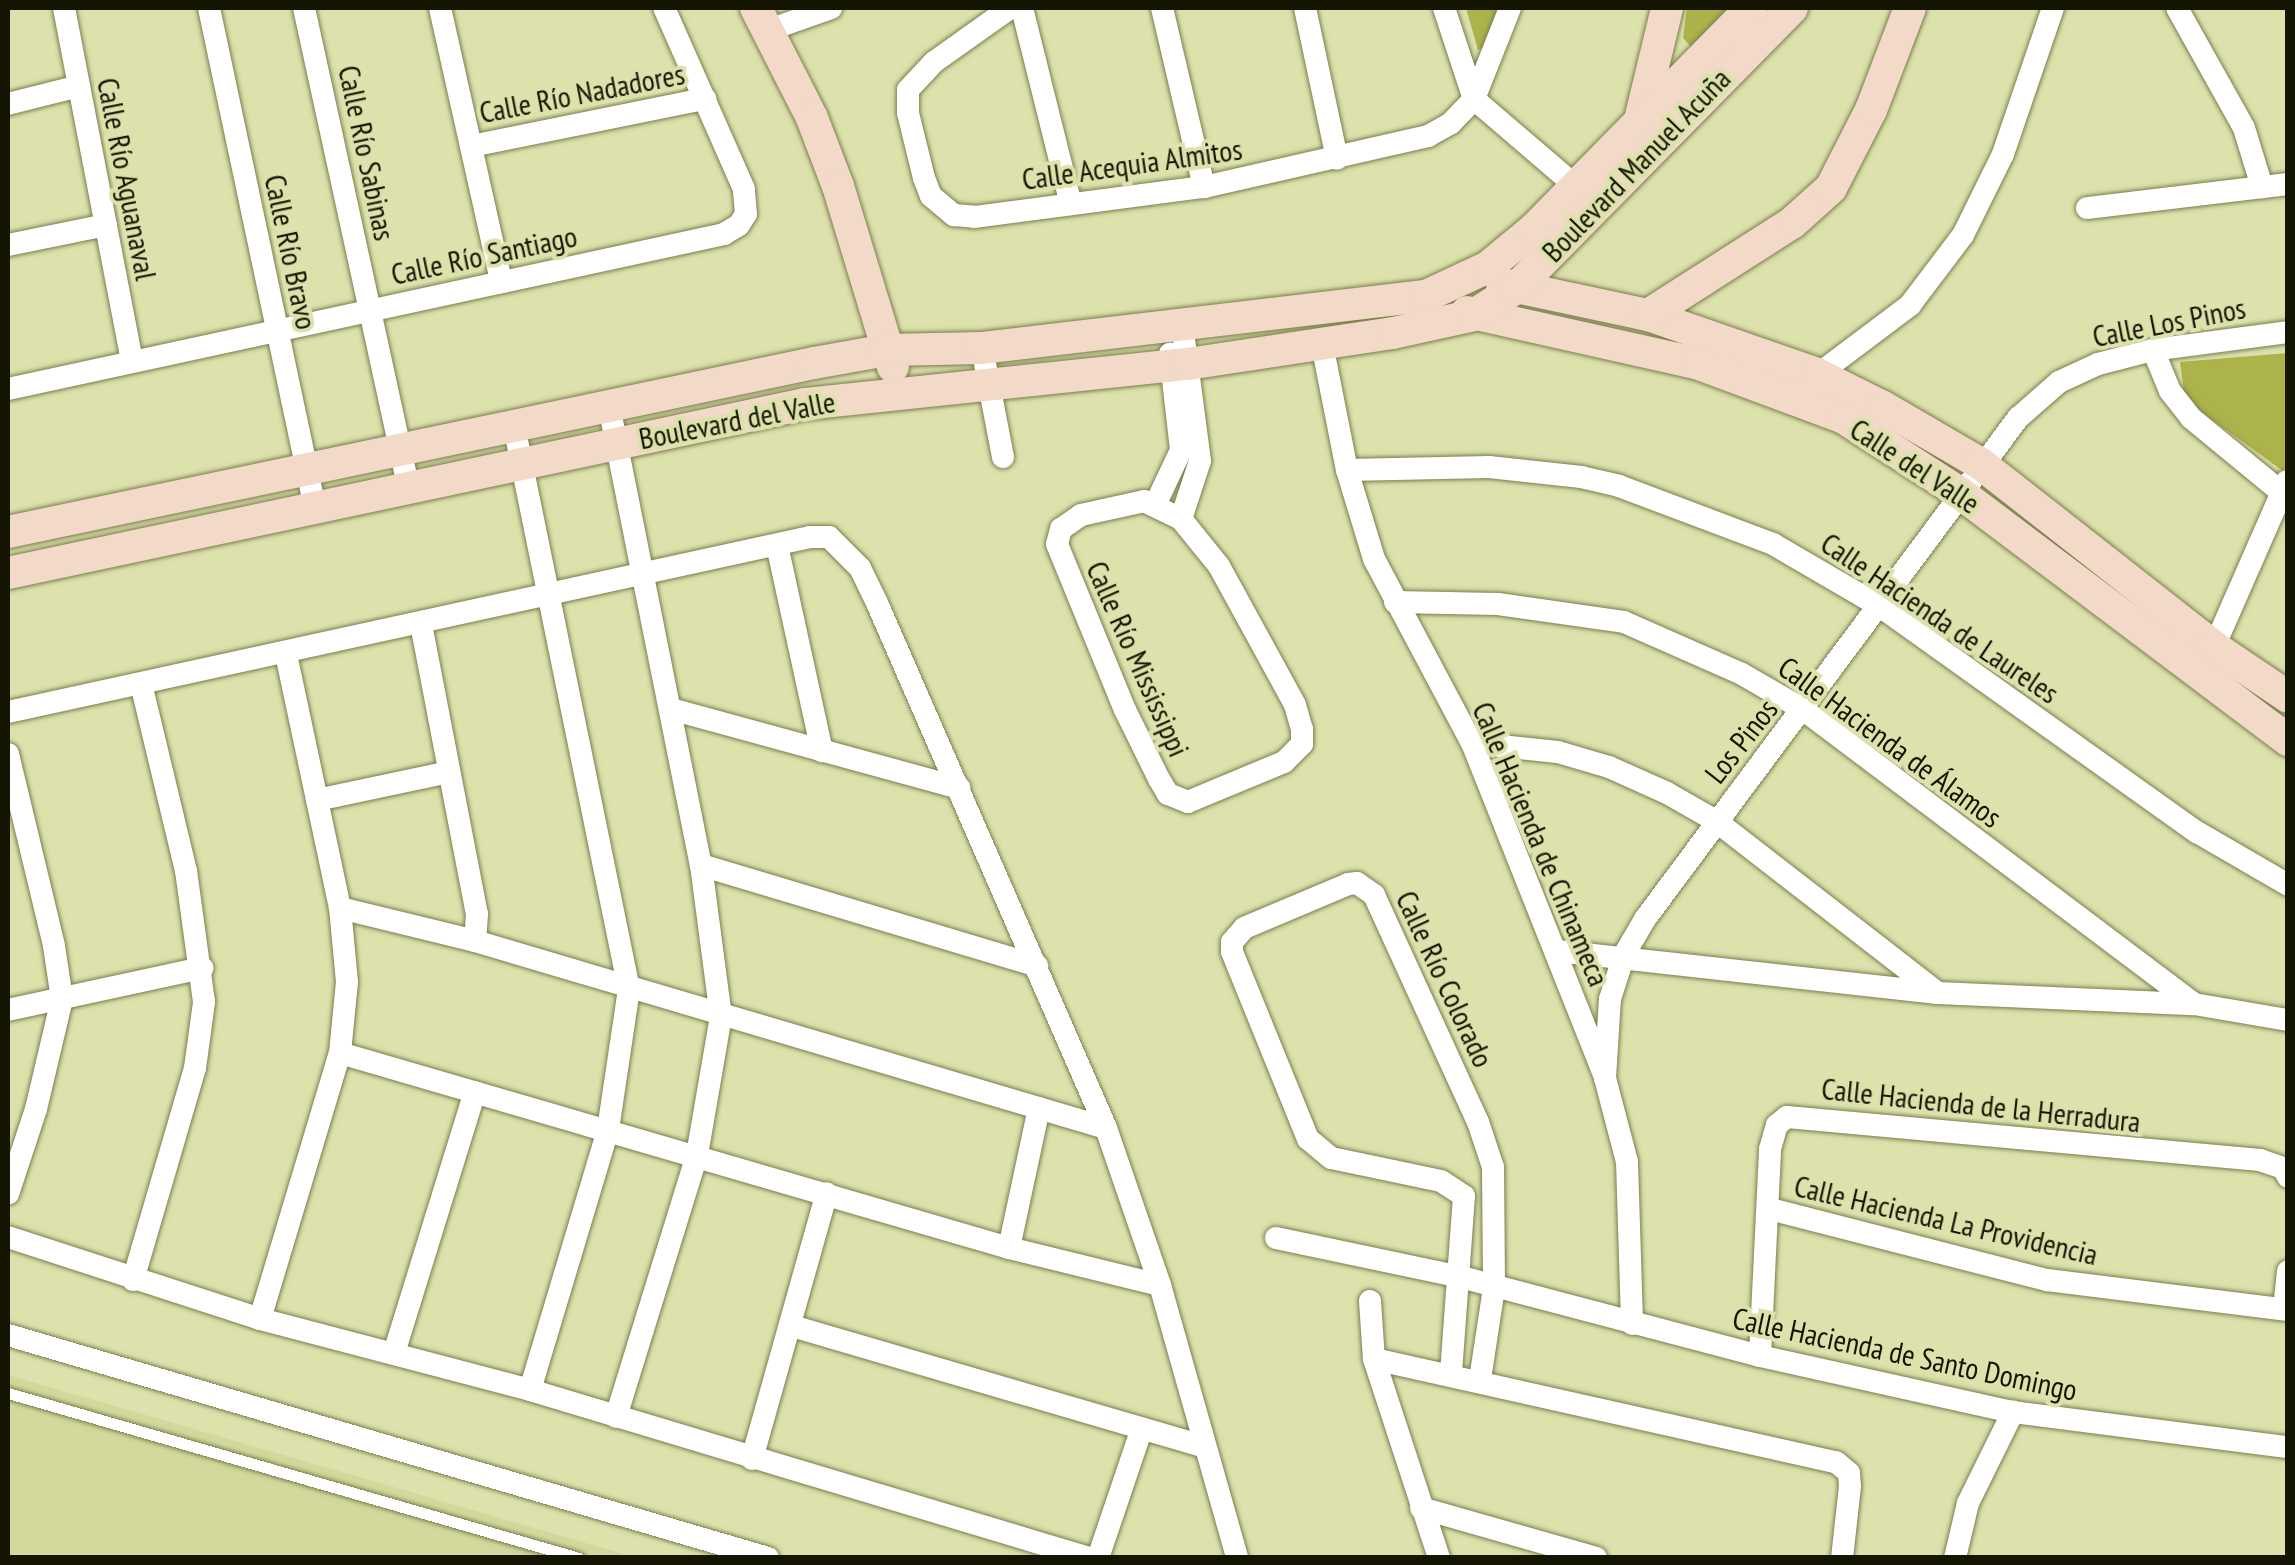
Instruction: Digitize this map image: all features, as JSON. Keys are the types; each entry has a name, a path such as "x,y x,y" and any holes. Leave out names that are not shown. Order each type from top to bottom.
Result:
{"street":[{"name":"Calle Río Aguanaval","path":"64,8 132,362"},
{"name":"Calle Río Bravo","path":"209,8 315,508"},
{"name":"Calle Río Sabinas","path":"304,8 409,488"},
{"name":"Calle Río Santiago","path":"8,389 724,234 739,225 746,214 744,189 664,8"},
{"path":"831,8 762,19 812,118 838,186 901,390"},
{"name":"Calle Acequia Almitos","path":"1010,8 934,62 908,90 908,113 924,178 939,206 954,215 974,216 1204,188 1428,136 1451,122 1474,100 1510,8"},
{"path":"1022,8 1071,204"},
{"path":"1162,8 1204,188"},
{"path":"1305,8 1337,158"},
{"path":"1444,8 1474,100 1578,188"},
{"path":"1638,125 1667,8"},
{"name":"Boulevard Manuel Acuña","path":"1470,277 1505,254 1578,188 1752,8"},
{"name":"Boulevard Manuel Acuña","path":"1474,315 1516,288 1792,8"},
{"path":"1648,315 1792,223 1831,188 1871,110 1910,8"},
{"path":"1789,397 1910,305 1963,235 2003,154 2053,8"},
{"path":"2177,8 2244,128 2262,187"},
{"path":"448,9 471,146 501,282"},
{"path":"8,104 79,86"},
{"name":"Calle Río Nadadores","path":"471,146 705,99"},
{"path":"2087,208 2288,184"},
{"path":"8,245 106,226"},
{"name":"Calle del Valle","path":"1470,277 1648,315 1817,374 1981,464 2214,647 2288,697"},
{"name":"Boulevard del Valle","path":"8,532 887,350 982,348 1426,296 1470,277"},
{"name":"Calle del Valle","path":"1426,296 1474,315 1621,343 1699,364 1789,397 1881,438 2288,740"},
{"name":"Boulevard del Valle","path":"8,573 805,404 901,390 1180,365 1322,344 1474,315"},
{"path":"1175,325 1200,462 1180,518"},
{"name":"Calle Los Pinos","path":"1981,464 2018,418 2058,382 2098,364 2153,350 2288,332"},
{"name":"Calle Hacienda de Chinameca","path":"1322,344 1346,470 1367,541 1395,602 1472,744 1605,1078 1626,1162 1632,1324"},
{"path":"982,348 1004,456"},
{"path":"2153,350 2170,391 2191,418 2284,486 2214,647"},
{"path":"1156,503 1181,450 1180,365"},
{"path":"609,406 700,865 721,1016 696,1155 616,1417"},
{"path":"514,426 629,989 608,1130 530,1390"},
{"name":"Los Pinos","path":"1605,1078 1610,999 1624,955 1670,882 1882,607 1981,464"},
{"name":"Calle Hacienda de Laureles","path":"1346,470 1520,469 1619,486 1773,544 1882,607 2196,832 2288,885"},
{"name":"Calle Río Mississippi","path":"1156,503 1180,518 1219,566 1295,705 1302,729 1302,744 1284,762 1188,802 1168,794 1158,780 1056,544 1062,529 1081,515 1124,504 1156,503"},
{"path":"8,712 828,537 860,568 1106,1128 1160,1286 1237,1558"},
{"path":"778,545 822,752"},
{"name":"Calle Hacienda de Álamos","path":"1395,602 1498,604 1624,622 1693,650 1804,710 2194,1004"},
{"path":"421,624 477,914 475,941"},
{"path":"260,1319 340,1053 347,982 340,908 286,654"},
{"path":"133,1280 195,1068 202,1033 203,968 186,871 141,683"},
{"path":"671,710 959,788"},
{"path":"1472,744 1558,752 1609,767 1716,821 1938,993"},
{"path":"8,754 18,857 54,946 62,999 36,1109 8,1194"},
{"path":"317,800 449,772"},
{"path":"700,865 1036,966"},
{"name":"Calle Río Colorado","path":"1461,1277 1464,1196 1459,1190 1441,1181 1331,1158 1308,1139 1232,952 1232,942 1244,928 1348,884 1357,883 1374,895 1488,1148 1496,1186 1494,1288"},
{"path":"340,908 475,941 1106,1128"},
{"path":"1557,951 1624,955 1938,993 2194,1004 2288,1020"},
{"path":"8,1010 203,968"},
{"path":"340,1053 1009,1248 1160,1286"},
{"path":"394,1353 475,1092"},
{"path":"1009,1248 1039,1108"},
{"name":"Calle Hacienda de la Herradura","path":"1760,1356 1772,1136 1786,1117 1918,1126 2154,1154 2260,1160 2283,1168 2288,1176"},
{"path":"752,1458 827,1193"},
{"name":"Calle Hacienda La Providencia","path":"1770,1209 2047,1280 2286,1310"},
{"path":"8,1237 260,1319 530,1390 1089,1558"},
{"name":"Calle Hacienda de Santo Domingo","path":"1276,1238 1461,1277 1760,1356 2013,1412 2288,1448"},
{"path":"2286,1310 2288,1270"},
{"path":"1451,1374 1461,1277"},
{"path":"1480,1380 1494,1288"},
{"path":"1370,1301 1374,1359 1440,1558"},
{"path":"792,1326 1203,1446"},
{"path":"8,1336 768,1558"},
{"path":"1374,1359 1836,1462 1849,1472 1850,1486 1842,1558"},
{"path":"1955,1558 1968,1503 2013,1412"},
{"path":"1098,1558 1142,1428"},
{"path":"1422,1508 1596,1558"}],"lane":[{"path":"8,1394 579,1558"}],"shaded area":[{"path":"8,1375 160,1419 634,1557 8,1557"}],"green space":[{"path":"1466,8 1503,8 1487,45 1478,50"},
{"path":"1687,8 1743,8 1692,48 1683,38"},
{"path":"2287,353 2288,463 2283,471 2185,400 2180,362"}]}
